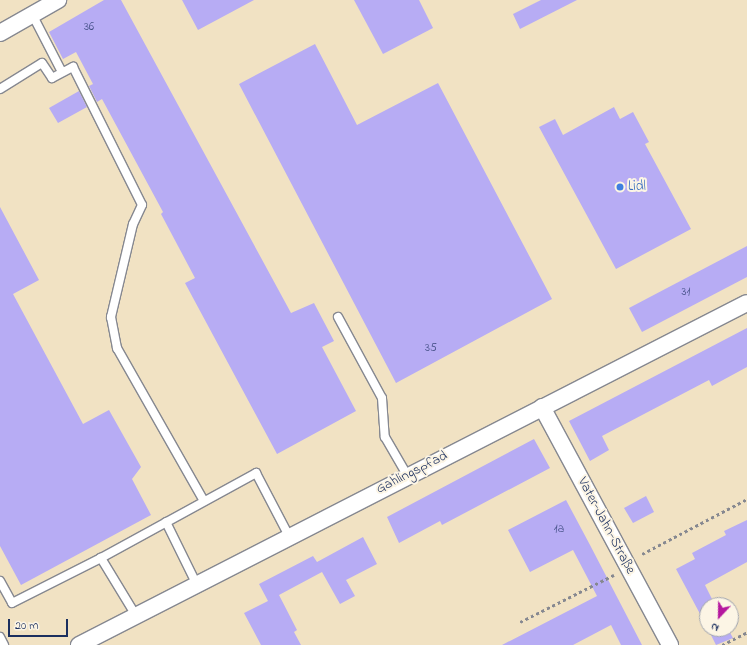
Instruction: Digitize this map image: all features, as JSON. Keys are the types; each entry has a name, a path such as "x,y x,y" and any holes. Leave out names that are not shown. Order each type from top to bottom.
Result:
{"street":[{"path":"0,33 58,0"},
{"name":"Gahlingspfad","path":"79,645 135,614 747,303"},
{"name":"Vater-Jahn-Straße","path":"542,407 670,645"}],"lane":[{"path":"32,14 62,72"},
{"path":"0,89 42,63 52,78 73,67 142,205 133,224 111,317 117,348 204,501"},
{"path":"338,317 382,398 385,437 407,475"},
{"path":"0,581 12,603 101,558 256,473 289,536"},
{"path":"166,522 196,583"},
{"path":"101,558 135,614"},
{"path":"0,637 4,645"}],"path":[{"path":"520,622 627,565 747,498"},
{"path":"722,645 747,632"}],"building":[{"path":"104,0 121,0 291,313 314,303 334,341 322,347 356,411 277,454 185,283 195,278 161,214 163,212 102,99 97,102 89,86 93,84 76,52 63,59 49,32"},
{"path":"182,0 254,0 198,30"},
{"path":"354,0 419,0 433,28 383,54"},
{"path":"541,0 577,0 520,29 513,14"},
{"path":"315,44 357,125 438,83 552,299 396,383 239,84"},
{"path":"79,91 87,107 58,123 49,108"},
{"name":"Lidl","path":"614,107 620,119 633,112 649,142 645,144 691,229 616,269 539,127 555,119 563,135"},
{"path":"0,207 39,280 13,294 83,424 109,410 141,467 132,479 151,515 21,585 0,546"},
{"path":"747,246 747,277 642,332 629,308"},
{"path":"747,328 747,367 712,386 709,380 602,436 609,450 590,461 569,421"},
{"path":"534,439 550,468 442,525 440,521 399,543 387,517"},
{"path":"646,496 654,512 633,523 624,508"},
{"path":"566,500 642,645 621,645 611,625 573,645 502,645 597,596 573,550 530,572 508,530"},
{"path":"747,520 747,562 705,585 711,597 699,597 699,612 676,569 695,559 692,553 726,535 724,531"},
{"path":"363,537 377,564 346,580 355,596 340,604 322,572 279,595 297,630 294,632 301,645 261,645 244,613 268,601 259,584 313,556 317,562"},
{"path":"712,637 733,638 716,645"}],"place":[{"name":"Lidl","path":"620,187"}]}
